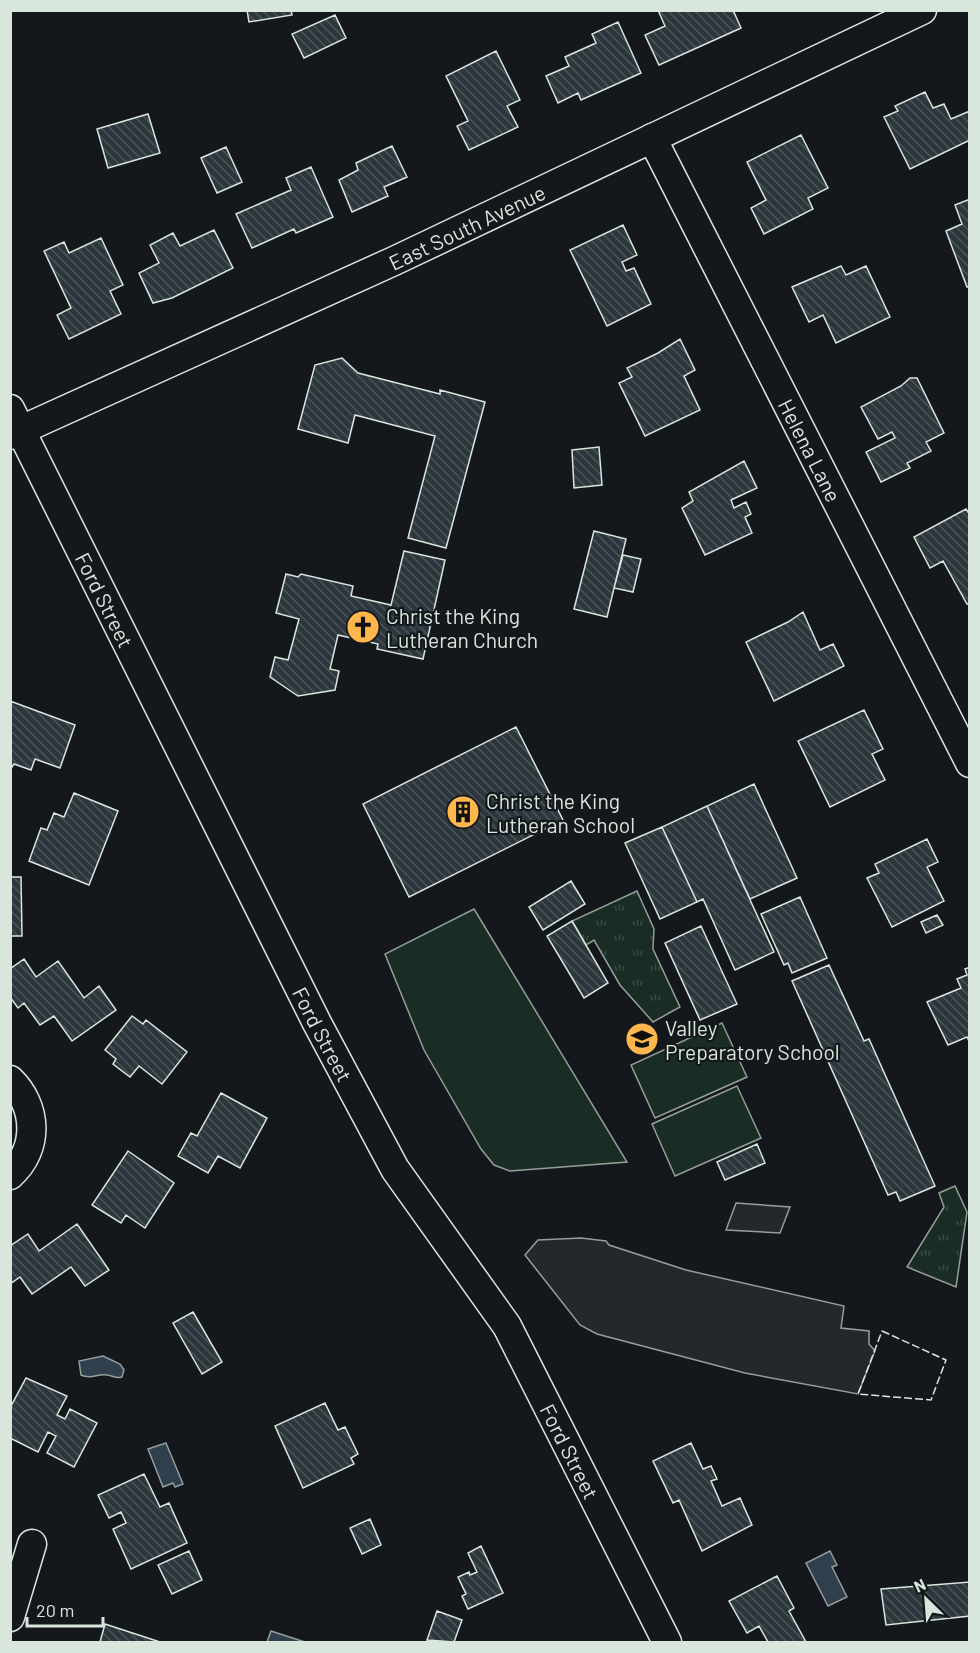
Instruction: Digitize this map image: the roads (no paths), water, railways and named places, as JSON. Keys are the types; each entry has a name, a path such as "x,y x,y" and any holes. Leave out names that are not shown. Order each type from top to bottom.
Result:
{"street":[{"name":"East South Avenue","path":"14,425 403,256 922,10"},
{"name":"Helena Lane","path":"652,138 969,763"},
{"name":"Ford Street","path":"14,425 158,700 317,1023 395,1169 507,1326 667,1642"},
{"path":"10,1080 27,1101 32,1131 23,1161 10,1175"},
{"path":"10,1617 32,1544"}],"water":[{"path":"103,1356 120,1364 124,1370 122,1377 81,1375 79,1361"},
{"path":"166,1443 183,1484 175,1487 173,1483 163,1487 148,1449"},
{"path":"830,1551 837,1565 832,1567 847,1597 828,1606 806,1563"},
{"path":"271,1631 305,1642 267,1642"}],"place":[{"name":"Christ the King Lutheran Church","path":"363,627"},
{"name":"Christ the King Lutheran School","path":"463,812"},
{"name":"Valley Preparatory School","path":"642,1039"}]}
